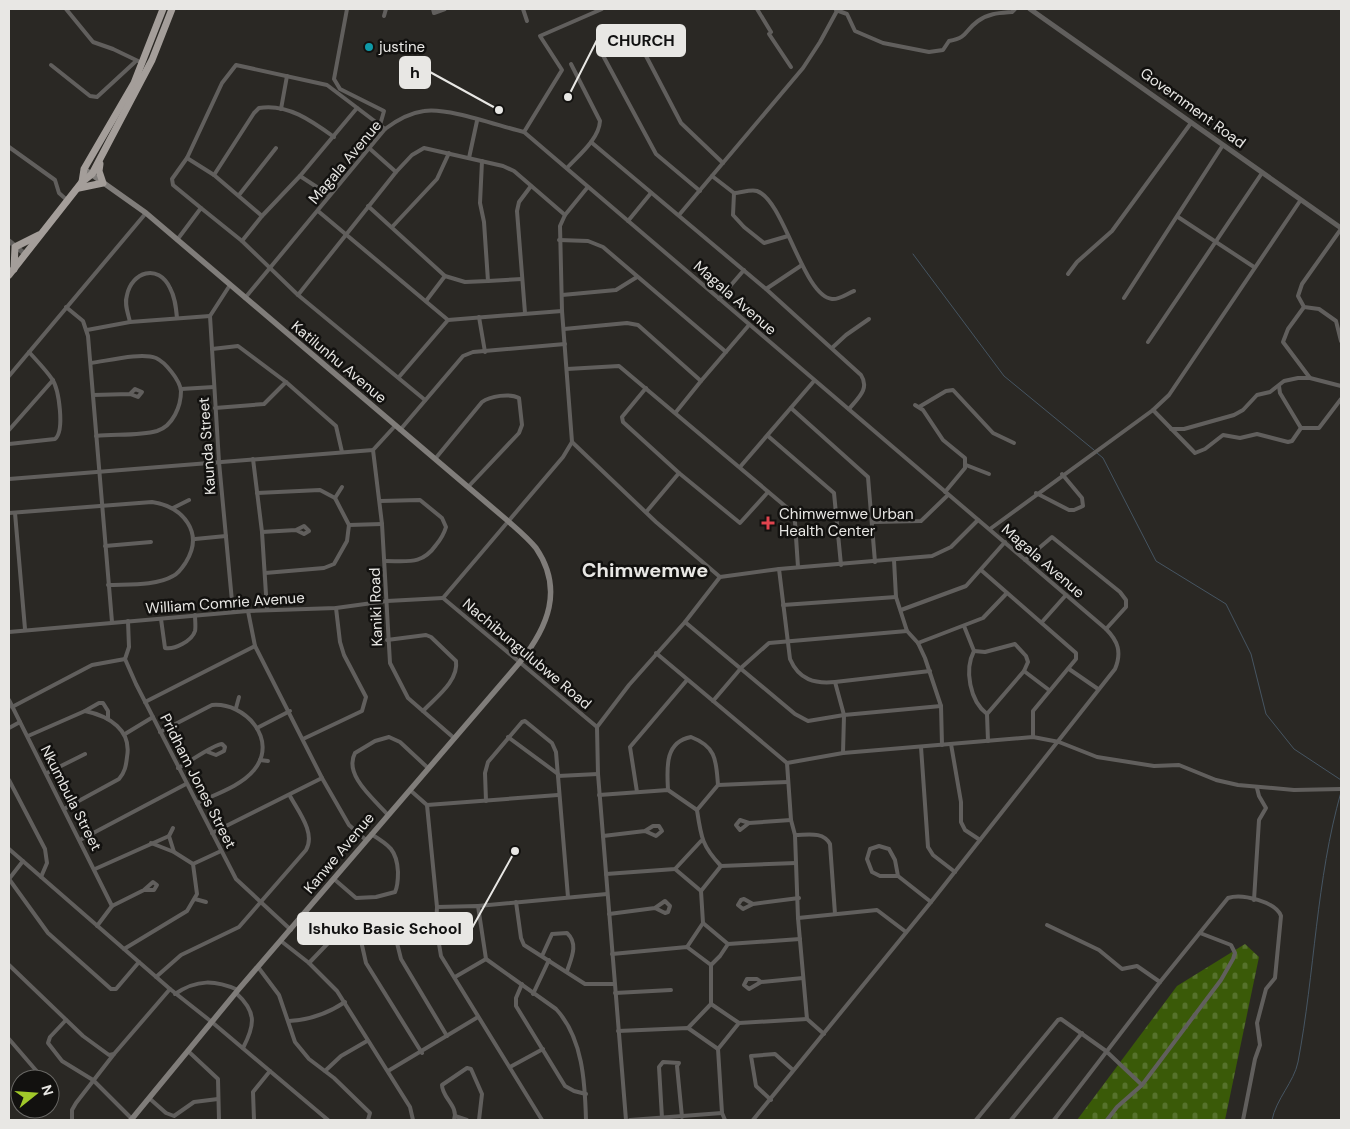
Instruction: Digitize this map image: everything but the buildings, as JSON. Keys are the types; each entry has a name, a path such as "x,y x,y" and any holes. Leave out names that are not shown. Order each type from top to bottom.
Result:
{"highway":[{"path":"11,272 78,189 82,182 84,169 122,106 145,59 163,9"},
{"path":"82,182 92,174 100,161 152,60 172,9"},
{"path":"78,189 103,183 99,171 100,161"},
{"path":"11,272 15,247 42,234"}],"main road":[{"name":"Katilunhu Avenue","path":"84,169 146,213 508,521 535,547 544,562 548,569 551,594"},
{"name":"Kanwe Avenue","path":"132,1120 258,967 520,662 540,634 551,594"}],"street":[{"path":"66,9 93,42 113,49 135,62"},
{"path":"347,9 334,79 340,89 384,111 380,125"},
{"path":"384,16 386,9"},
{"path":"433,9 434,13 446,9"},
{"path":"522,9 527,21"},
{"path":"524,132 562,70 540,36 602,9"},
{"path":"757,9 791,67"},
{"path":"679,215 803,68 820,42 837,10 846,14 854,30 883,44 932,52 943,50 949,41 961,38 982,19 999,12 1012,12 1015,9"},
{"name":"Government Road","path":"1030,9 1300,201 1341,228"},
{"path":"633,31 681,123 723,163"},
{"path":"600,50 656,154 700,191"},
{"path":"51,65 90,96 97,97 135,62 145,59"},
{"path":"567,168 591,142 600,128 599,116 571,64"},
{"path":"385,129 327,86 234,66 222,82 188,158 172,182 242,241 298,295 425,400"},
{"path":"282,109 287,76"},
{"path":"214,175 259,108 282,109 302,115 334,137"},
{"path":"242,241 262,216 334,137 357,108"},
{"name":"Magala Avenue","path":"245,298 385,129 406,116 430,110 524,132 567,168 587,188 1106,628 1118,646 1118,661 1115,669 1059,742 753,1120"},
{"path":"469,158 477,121"},
{"path":"1068,274 1077,262 1112,231 1191,123"},
{"path":"591,142 744,270 833,347 861,375 866,385 848,409"},
{"path":"1124,298 1223,145"},
{"path":"9,147 55,180 59,193 68,201"},
{"path":"239,195 276,148"},
{"path":"369,148 396,172"},
{"path":"298,295 368,206 417,150 430,148 514,171 565,215"},
{"path":"393,226 437,179 449,153"},
{"path":"188,158 214,175 262,216"},
{"path":"482,161 480,203 484,222 488,282"},
{"path":"1148,342 1262,173"},
{"path":"300,176 329,195"},
{"path":"712,176 734,194 757,192 764,196 780,218 802,265 819,290 828,298 838,298 854,291"},
{"path":"525,313 516,211 519,202 531,186"},
{"path":"442,598 563,457 572,442 562,311 560,226 565,215 587,188"},
{"path":"628,221 651,192"},
{"path":"734,194 733,215 759,240 771,242 788,236"},
{"path":"990,530 1036,493 1153,410 1169,395 1300,201"},
{"path":"368,206 393,226 445,276 465,282 522,279"},
{"path":"177,240 201,208"},
{"path":"318,211 448,320"},
{"path":"9,376 146,213"},
{"path":"1178,217 1254,268"},
{"path":"1304,307 1298,296 1302,284 1341,228"},
{"path":"560,240 595,243 726,352"},
{"path":"9,241 25,254"},
{"path":"9,254 15,247"},
{"path":"766,289 802,265"},
{"path":"719,299 744,270"},
{"path":"130,322 126,305 127,294 142,274 151,271 157,273 169,286 177,318"},
{"path":"426,301 445,276"},
{"path":"562,295 616,290 637,276"},
{"path":"87,330 130,322 210,316 230,284"},
{"path":"66,307 83,321 87,330 112,622"},
{"path":"1304,307 1319,309 1336,321 1341,341"},
{"path":"1304,307 1288,329 1283,342 1310,378"},
{"path":"399,377 448,320 562,311"},
{"name":"Kaunda Street","path":"210,316 218,462 233,612"},
{"path":"479,317 485,352"},
{"path":"833,347 869,319"},
{"path":"564,329 633,323 701,381"},
{"path":"676,412 749,325"},
{"path":"9,479 98,470 373,450 425,400 463,356 565,344"},
{"path":"212,349 238,346 286,382 336,426 342,452"},
{"path":"9,444 55,439 58,436 60,424 58,393 54,380 29,352"},
{"path":"91,363 134,357 157,359 172,372 181,389 177,409 171,423 158,431 96,436"},
{"path":"567,369 619,366 740,467 794,516 798,568"},
{"path":"1171,429 1184,429 1234,415 1243,410 1255,396 1270,392 1284,381 1310,378 1341,386"},
{"path":"9,430 54,380"},
{"path":"740,467 814,380"},
{"path":"216,408 264,404 286,382"},
{"path":"1279,386 1280,393 1301,428"},
{"path":"181,389 214,387"},
{"path":"646,388 622,417 623,422 678,473 740,522 768,492"},
{"path":"989,474 966,465 961,454 943,440 917,406 946,391 953,390 993,433 1014,442"},
{"path":"93,395 130,394"},
{"path":"435,459 482,402 489,398 514,396 518,398 522,425 519,433 468,487"},
{"path":"1301,428 1319,428 1341,399"},
{"path":"792,408 868,478 875,562"},
{"path":"1153,410 1195,453 1222,435 1240,438 1257,434 1288,442 1292,441 1301,428"},
{"path":"768,436 834,493 842,565"},
{"path":"572,442 720,577"},
{"name":"Kaniki Road","path":"373,450 385,561 387,640 390,663 398,684 408,698 454,738"},
{"path":"253,459 262,532 267,610"},
{"path":"873,522 921,522 947,493 966,465"},
{"path":"647,511 678,473"},
{"path":"1036,493 1069,510 1083,506 1082,498 1062,474"},
{"path":"335,498 342,487"},
{"path":"257,493 312,489 326,492 335,498 349,525 347,541 334,564 324,568 265,573"},
{"path":"173,508 189,500"},
{"path":"380,501 420,500 442,518 446,526 444,535 429,555 418,560 385,561"},
{"path":"9,514 152,502 173,508 190,527 195,539 190,556 174,576 163,581 108,586"},
{"path":"14,513 25,629"},
{"path":"722,1113 628,1120 614,984 598,774 597,727 720,577 779,569 932,556 943,552 960,540 978,520"},
{"path":"349,525 382,524"},
{"path":"262,532 296,530"},
{"path":"195,539 226,536"},
{"path":"1025,560 1052,537 1120,592 1128,604 1106,628"},
{"path":"105,546 151,542"},
{"path":"900,610 960,590 981,570 1005,542"},
{"path":"894,560 896,597 907,632 918,643 941,706 942,745"},
{"path":"779,569 786,642 790,659 796,669 814,683 930,672"},
{"path":"981,570 1006,594 1042,622 1076,653 1076,659 1069,669 1049,690 1034,711 1034,737"},
{"path":"918,643 964,626 987,615 1006,594"},
{"path":"1042,622 1066,596"},
{"path":"783,605 896,597"},
{"name":"William Comrie Avenue","path":"9,632 25,629 233,612 336,608 387,601 442,598"},
{"name":"Nachibungulubwe Road","path":"442,598 520,662 552,692 597,727"},
{"path":"303,739 362,710 366,702 366,696 349,666 340,642 336,608"},
{"path":"248,611 255,646 290,711 322,778 350,825 366,840"},
{"path":"161,619 165,648 170,649 192,636 195,631 195,615"},
{"path":"12,707 92,665 126,659 130,647 128,621"},
{"path":"685,622 804,720 813,721 844,715 941,706"},
{"path":"964,626 974,651 968,664 974,700 987,714 988,740"},
{"path":"713,701 742,667 764,646 786,642 907,632"},
{"path":"387,640 426,635 431,637 456,661 457,671 452,680 423,711"},
{"path":"974,651 985,652 1016,644 1028,659 1024,671 987,714"},
{"path":"145,702 255,646"},
{"path":"656,653 787,763 791,820 795,835 799,898 798,918 806,1018 824,1034"},
{"name":"Pridham Jones Street","path":"126,659 152,717 220,851 241,885 290,930"},
{"path":"1069,669 1098,689"},
{"path":"1024,671 1049,690"},
{"path":"637,792 630,747 687,680"},
{"path":"835,682 844,715 843,753"},
{"path":"236,708 239,697"},
{"name":"Nkumbula Street","path":"9,700 112,906"},
{"path":"28,736 85,711 98,703 103,703 108,711 108,719"},
{"path":"160,732 212,706 221,705 236,708 248,717 257,728 261,743 260,760 256,768 242,781 197,803"},
{"path":"64,809 119,779 124,774 128,750 126,734 108,719 85,711"},
{"path":"257,728 290,711"},
{"path":"126,734 152,717"},
{"path":"486,801 485,773 488,762 508,737 525,721 555,747 568,897"},
{"path":"9,728 20,722"},
{"path":"388,815 354,772 352,765 356,753 375,741 388,737 400,742 428,768"},
{"path":"508,737 558,775 598,774"},
{"path":"668,790 668,755 680,741 691,737 715,755 718,785 697,810 701,841 721,866"},
{"path":"787,763 843,753 1034,737 1059,742 1097,757 1154,766 1179,765 1216,780 1257,788 1341,789"},
{"path":"951,744 961,802 961,822 966,830 980,840"},
{"path":"921,747 928,847 933,855 955,872"},
{"path":"178,768 208,752"},
{"path":"47,773 85,754"},
{"path":"260,760 268,761"},
{"path":"212,833 290,796 322,778"},
{"path":"9,780 45,849 47,863 41,877"},
{"path":"718,785 788,782"},
{"path":"80,840 186,784"},
{"path":"1254,900 1259,820 1266,808 1257,788"},
{"path":"410,790 427,805 437,907 436,926 441,956 542,1120"},
{"path":"600,795 668,790 697,810"},
{"path":"427,805 558,795"},
{"path":"156,977 180,955 239,927 310,843 308,831 290,796"},
{"path":"749,823 791,820"},
{"path":"95,869 169,836 173,828"},
{"path":"603,836 646,831"},
{"path":"334,879 356,898 376,897 396,892 398,877 396,855 387,843 371,834"},
{"path":"795,835 819,835 827,840 835,914"},
{"path":"169,836 174,852"},
{"path":"606,874 675,869 701,841"},
{"path":"151,843 174,852 194,864"},
{"path":"898,876 895,860 889,849 879,846 868,852 868,864 872,872 880,876 898,876 931,902"},
{"path":"9,849 175,994 213,1023 328,1120"},
{"path":"194,864 220,851"},
{"path":"23,861 9,879 48,933 111,989 116,989 139,962"},
{"path":"721,866 796,863"},
{"path":"124,948 188,911 196,899 197,886 194,864"},
{"path":"687,947 703,923 701,892 721,866"},
{"path":"675,869 701,892"},
{"path":"97,926 112,906 144,890"},
{"path":"437,907 478,906 607,894"},
{"path":"753,904 799,898"},
{"path":"1054,1120 1160,982 1228,898 1254,900 1277,909 1281,916 1276,978 1266,989 1258,1023 1260,1045 1254,1059 1243,1120"},
{"path":"196,899 206,902"},
{"path":"516,902 522,942 585,984 614,984"},
{"path":"478,906 486,960 556,1009 566,1023 578,1050 586,1094 586,1120"},
{"path":"609,914 655,908"},
{"path":"798,918 877,910 906,932"},
{"path":"703,923 728,944 800,939"},
{"path":"1047,925 1099,950 1122,969 1137,966 1160,982"},
{"path":"309,963 336,936 359,932 394,931 436,926"},
{"path":"394,931 401,959 447,1036"},
{"path":"359,932 364,957 369,968 422,1052"},
{"path":"542,956 552,934 568,933 574,948 567,972"},
{"path":"1107,1120 1117,1107 1142,1085 1194,1018 1233,959 1235,953 1231,945 1200,933"},
{"path":"281,941 328,981 345,1002 367,1042 410,1107 413,1120"},
{"path":"688,1028 711,1004 711,964 720,956 728,944"},
{"path":"612,954 687,947 711,964"},
{"path":"455,977 486,960"},
{"path":"533,994 549,960"},
{"path":"9,965 66,1020 105,1054 114,1054"},
{"path":"258,967 279,994 294,1042 309,1059 364,1105 370,1113 368,1120"},
{"path":"761,982 803,978"},
{"path":"175,994 192,984 202,982 224,984 237,992 247,1004 253,1027 243,1048"},
{"path":"522,984 516,998 516,1006 565,1086 574,1092 586,1094"},
{"path":"72,1120 72,1110 93,1080 170,989"},
{"path":"615,993 671,990"},
{"path":"289,1021 304,1021 320,1016 345,1002"},
{"path":"711,1004 739,1023 806,1018"},
{"path":"388,1072 478,1017"},
{"path":"66,1020 50,1037 48,1043 64,1063 93,1080 132,1120"},
{"path":"976,1120 1058,1020 1065,1021 1106,1051 1142,1085"},
{"path":"725,1120 722,1113 718,1049 739,1023"},
{"path":"618,1032 688,1028 718,1049"},
{"path":"1011,1120 1082,1033"},
{"path":"9,1039 35,1069"},
{"path":"325,1071 341,1056 367,1042"},
{"path":"510,1067 543,1049"},
{"path":"188,1051 218,1079 219,1120"},
{"path":"771,1100 756,1086 752,1056 775,1054 793,1070"},
{"path":"662,1118 659,1067 663,1062 679,1063 677,1066 682,1117"},
{"path":"467,1120 455,1118 442,1085 469,1068 482,1094 479,1120"},
{"path":"254,1120 253,1092 270,1070"},
{"path":"149,1098 166,1114 174,1116 194,1102 218,1099"}],"green space":[{"path":"1245,944 1259,957 1225,1120 1077,1120 1177,986"}],"waterway":[{"path":"913,254 1004,376 1094,450"},
{"path":"1097,453 1103,458 1156,561 1226,604 1251,654 1266,714 1294,749 1341,780"},
{"path":"1272,1120 1277,1105 1293,1077 1298,1062 1326,859 1341,792"}],"place":[{"name":"justine","path":"369,47"},
{"name":"CHURCH","path":"568,97"},
{"name":"h","path":"499,110"},
{"name":"Chimwemwe Urban Health Center","path":"768,523"},
{"name":"Ishuko Basic School","path":"515,851"}],"district":[{"name":"Chimwemwe","path":"645,570"}]}
